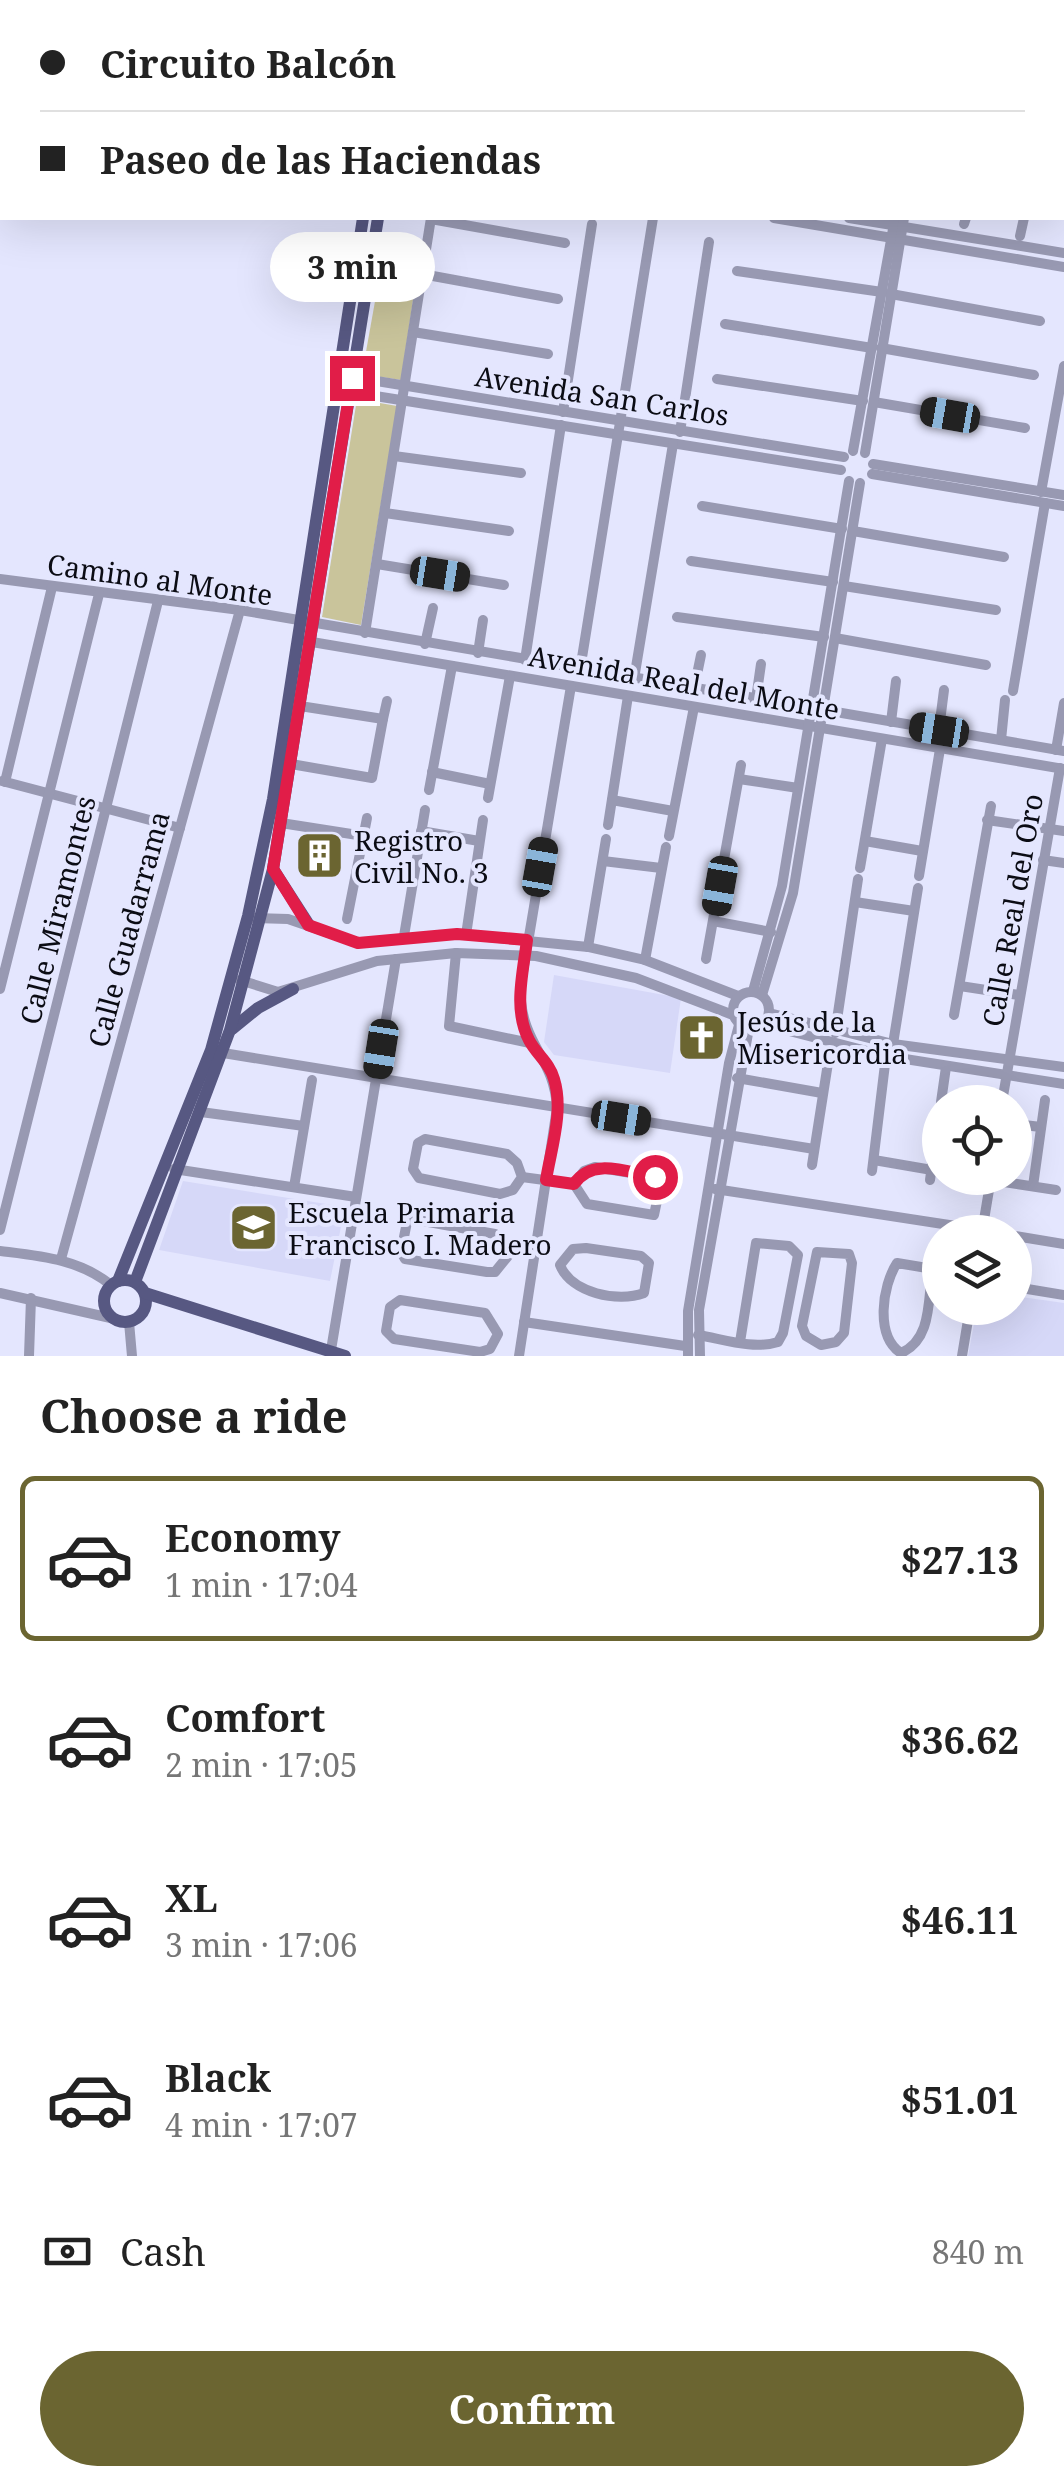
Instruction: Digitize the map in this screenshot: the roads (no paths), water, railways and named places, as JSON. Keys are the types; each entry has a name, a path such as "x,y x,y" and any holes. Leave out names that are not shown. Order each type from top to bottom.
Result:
{"main road":[{"path":"293,989 258,1008 230,1030 216,1052 173,1169 140,1288 143,1313 122,1320 104,1303 173,1169 201,1112 216,1052 254,918 306,622 363,220"},
{"path":"306,622 378,220"},
{"path":"254,918 273,869 281,824 300,706 303,641"},
{"path":"273,869 308,925"},
{"path":"230,1030 238,979"},
{"path":"115,1283 140,1288 335,1355"}],"street":[{"path":"366,633 431,220"},
{"path":"442,220 565,243"},
{"path":"580,670 653,220"},
{"path":"802,220 898,227 1064,266"},
{"path":"860,220 1064,253"},
{"path":"1020,236 1024,220"},
{"path":"525,660 592,224"},
{"path":"854,482 841,470 854,453 868,402 898,227"},
{"path":"680,432 709,242"},
{"path":"737,271 1040,321"},
{"path":"422,274 558,299"},
{"path":"724,324 1034,375"},
{"path":"413,332 548,354"},
{"path":"1001,740 1064,366"},
{"name":"Avenida San Carlos","path":"352,378 405,385 616,434 841,470"},
{"path":"717,378 1026,428"},
{"name":"Avenida San Carlos","path":"350,392 562,419 618,421 854,453"},
{"path":"634,679 674,444"},
{"path":"854,453 872,469 1043,497 1064,496"},
{"path":"394,456 521,474"},
{"path":"766,1018 758,993 807,726 816,710 854,482 872,469"},
{"path":"1043,497 1064,506"},
{"path":"702,506 1004,557"},
{"path":"385,512 510,531"},
{"path":"690,561 996,610"},
{"path":"376,564 504,585"},
{"name":"Camino al Monte","path":"0,579 306,622"},
{"path":"52,587 2,782 180,828"},
{"path":"0,989 98,594"},
{"name":"Calle Miramontes","path":"0,1230 158,601"},
{"path":"425,644 433,608"},
{"name":"Calle Guadarrama","path":"60,1259 240,610"},
{"path":"677,617 829,637 986,666"},
{"path":"478,653 483,620"},
{"name":"Avenida Real del Monte","path":"306,622 1060,750"},
{"name":"Avenida Real del Monte","path":"303,641 1062,769"},
{"path":"694,689 701,655"},
{"path":"756,700 761,664"},
{"path":"429,790 452,666"},
{"path":"488,798 510,676"},
{"path":"891,722 896,681"},
{"path":"519,1356 558,1108 554,1078 530,1043 520,1006 527,940 570,686"},
{"path":"939,730 944,690"},
{"path":"608,825 628,696"},
{"path":"291,764 371,782 386,701"},
{"path":"1060,750 1064,702"},
{"path":"300,706 382,719"},
{"path":"645,960 694,707"},
{"path":"758,993 793,893 820,728 816,710"},
{"path":"835,1033 882,739"},
{"path":"894,1044 940,749"},
{"path":"706,959 740,766"},
{"name":"Calle Real del Oro","path":"1005,1085 1062,769"},
{"path":"432,772 490,784"},
{"path":"738,780 798,788"},
{"path":"612,800 673,812"},
{"path":"954,1015 991,806"},
{"path":"404,936 425,810"},
{"path":"347,918 367,818"},
{"path":"466,935 483,820"},
{"path":"987,820 1064,831"},
{"path":"281,824 364,836"},
{"path":"422,832 479,841"},
{"path":"588,947 606,839"},
{"path":"865,841 922,851"},
{"path":"1043,860 1064,863"},
{"path":"603,861 661,868"},
{"path":"855,902 914,911"},
{"path":"254,918 288,919 358,943 404,936 466,935 588,947 645,960 715,983 738,996 758,993"},
{"path":"714,922 771,932"},
{"path":"238,979 278,992 396,959 456,953 526,956 636,978 740,1022 766,1018 894,1044 1064,1067"},
{"path":"456,953 449,1026 530,1043"},
{"path":"335,1355 356,1197 396,959"},
{"path":"960,986 1020,995"},
{"path":"722,1134 737,1078 738,996"},
{"path":"766,1018 886,1056 1064,1084"},
{"path":"524,1322 687,1351 740,1022"},
{"path":"216,1052 814,1149"},
{"path":"886,1056 873,1166 922,1174"},
{"path":"812,1165 828,1063"},
{"path":"943,1085 946,1067"},
{"path":"737,1078 822,1094"},
{"path":"294,1188 312,1080"},
{"path":"1045,1100 1033,1186 1056,1190"},
{"path":"201,1112 304,1126"},
{"path":"1032,1126 1041,1127"},
{"path":"425,1140 507,1154 517,1163 522,1177 513,1190 500,1194 419,1178 414,1170 418,1144 425,1140"},
{"path":"522,1177 574,1184 587,1204 646,1216 654,1215 661,1182 655,1177 595,1167 584,1170 574,1184"},
{"path":"173,1169 356,1197"},
{"path":"714,1188 922,1222"},
{"path":"700,1356 698,1335 714,1188"},
{"path":"412,1220 495,1234 508,1256 495,1272 487,1272 405,1258 401,1252 407,1222 412,1220"},
{"path":"1032,1239 1064,1244"},
{"path":"698,1335 740,1342 778,1342 784,1333 798,1255 789,1246 771,1241 756,1244 740,1342"},
{"path":"586,1248 641,1256 649,1264 644,1293 634,1296 578,1289 560,1265 573,1249 586,1248"},
{"path":"821,1250 849,1254 852,1263 844,1333 820,1350 802,1326 814,1254 821,1250"},
{"path":"0,1251 60,1259 115,1283"},
{"path":"508,1256 560,1265"},
{"path":"897,1263 927,1268 932,1274 924,1333 912,1348 900,1354 889,1345 883,1323 897,1263"},
{"path":"1032,1290 1064,1295"},
{"path":"0,1293 122,1320 132,1356"},
{"path":"29,1356 32,1298"},
{"path":"498,1334 490,1350 480,1352 394,1339 386,1331 390,1307 400,1300 485,1313 498,1334 522,1338"},
{"path":"962,1356 967,1325"}],"place":[{"name":"Registro Civil No. 3","path":"319,856"},
{"name":"Jesús de la Misericordia","path":"702,1037"},
{"name":"Escuela Primaria Francisco I. Madero","path":"253,1228"}]}
